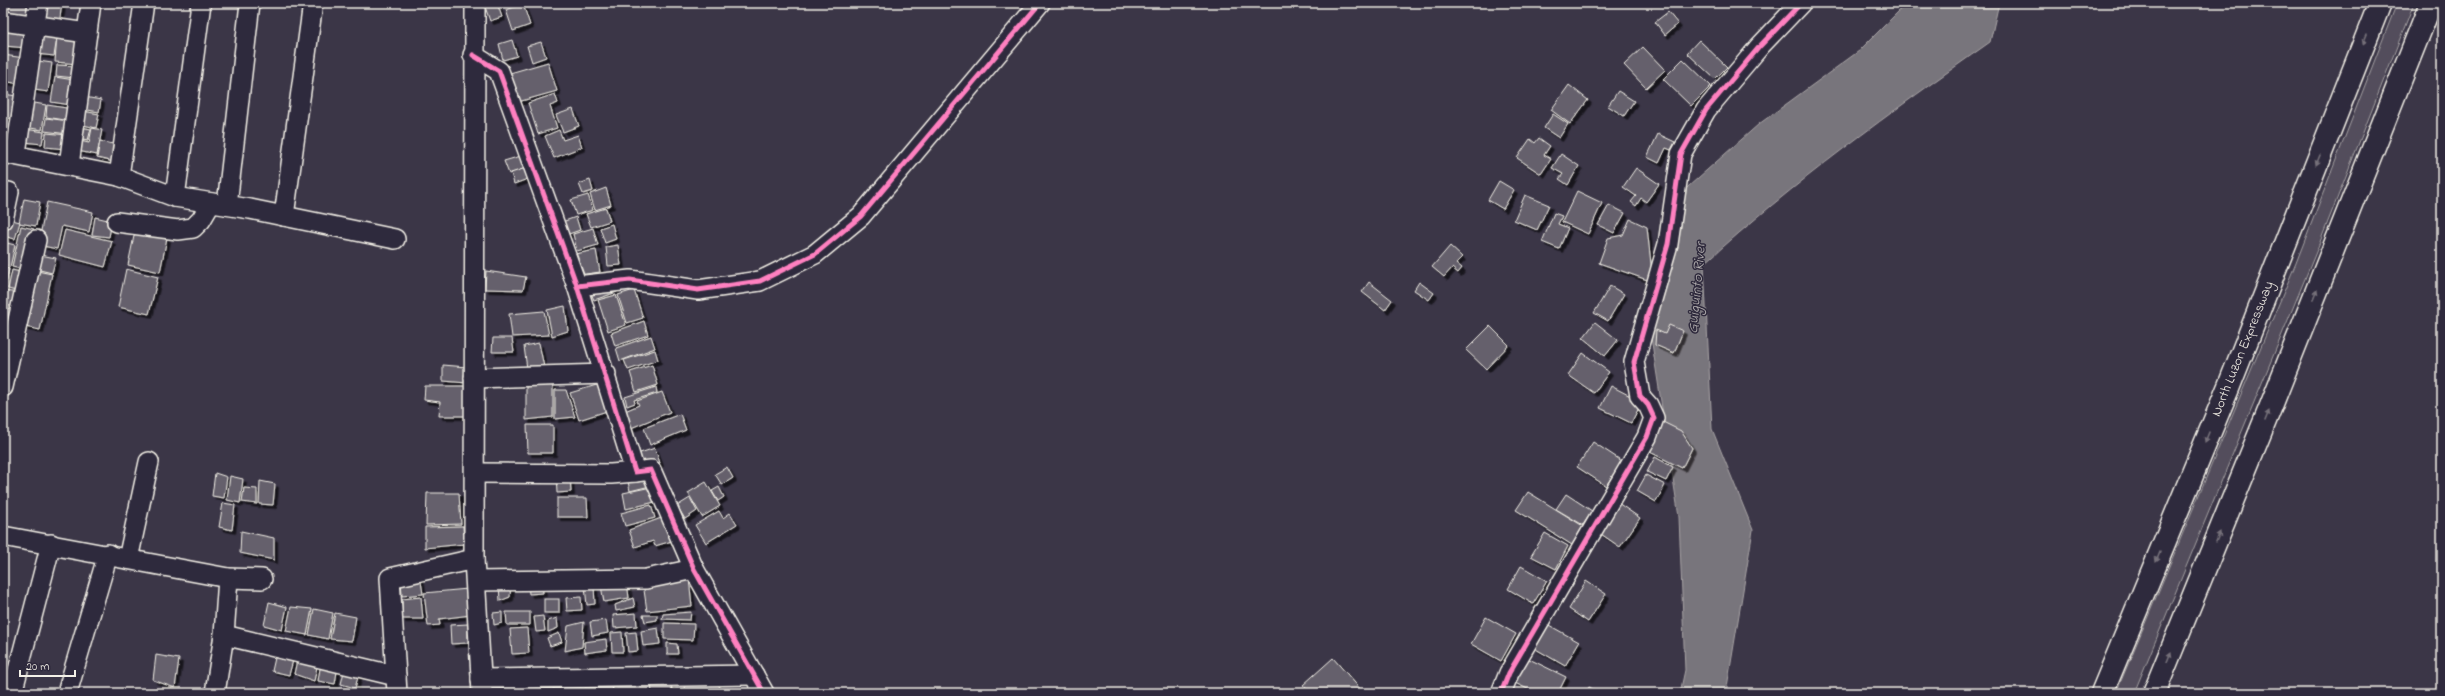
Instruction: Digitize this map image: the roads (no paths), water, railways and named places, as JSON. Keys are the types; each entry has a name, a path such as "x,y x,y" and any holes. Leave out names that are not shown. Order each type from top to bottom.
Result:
{"highway":[{"name":"North Luzon Expressway","path":"2102,693 2229,386 2380,3"},
{"path":"2154,693 2271,406 2431,3"}],"street":[{"path":"38,3 35,26 9,153 119,176 175,197 284,216 395,239"},
{"path":"69,165 91,3"},
{"path":"119,176 144,3"},
{"path":"175,197 201,3"},
{"path":"116,222 178,230 193,228 219,204 250,3"},
{"path":"284,216 313,3"},
{"path":"475,3 473,55 475,76 474,559 481,686 754,675"},
{"path":"577,286 630,280 698,290 760,280 815,254 861,216 1040,3"},
{"path":"1501,693 1509,673 1647,437 1654,418 1648,405 1640,396 1634,362 1668,244 1681,154 1706,110 1760,46 1801,3"},
{"path":"3,21 87,33"},
{"path":"473,55 499,71 577,286 606,374 635,472"},
{"path":"3,191 9,192 3,220"},
{"path":"3,387 36,240"},
{"path":"474,378 570,377 606,374"},
{"path":"128,558 149,462"},
{"path":"475,473 611,474 651,470 694,569 764,693"},
{"path":"3,536 108,554 228,578 262,579"},
{"path":"9,691 51,544"},
{"path":"67,693 108,554"},
{"path":"224,635 397,685 390,578 474,559"},
{"path":"476,581 646,579 694,569"},
{"path":"215,693 224,635 228,578"}],"water":[{"name":"Guiguinto River","path":"1907,3 1999,3 1990,42 1844,148 1738,234 1704,264 1712,429 1753,530 1726,693 1680,693 1685,670 1679,517 1651,337 1663,209 1759,124 1859,51"}]}
